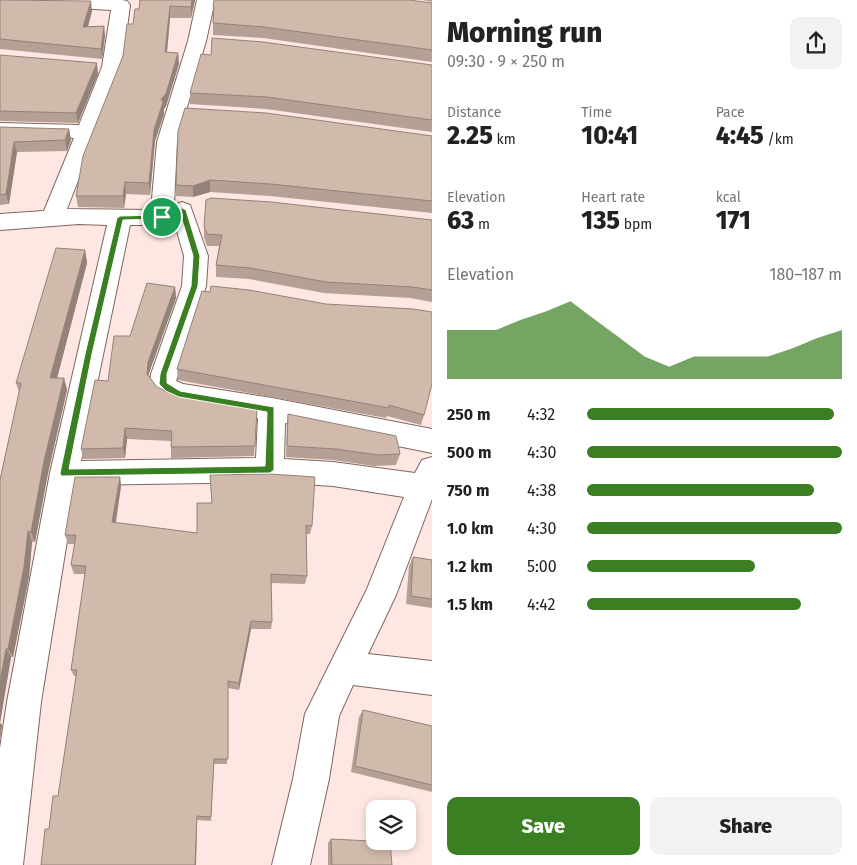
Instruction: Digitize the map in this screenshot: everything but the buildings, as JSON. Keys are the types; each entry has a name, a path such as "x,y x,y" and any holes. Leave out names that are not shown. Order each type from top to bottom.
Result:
{"street":[{"path":"27,0 121,5 103,66 87,132 52,218"},
{"path":"206,0 206,42 184,112 167,142 182,210 204,286 164,374 163,384 168,389 179,394 272,409 432,441"},
{"path":"0,129 87,132"},
{"path":"0,222 79,216 120,218 182,210"},
{"path":"4,865 5,802 40,599 64,473 120,218"},
{"path":"270,470 272,409"},
{"path":"64,473 270,470 427,478 380,595 322,714 311,779 291,865"},
{"path":"345,668 432,678"}],"route":[{"path":"182,210 196,256 194,286 164,374 163,384 168,389 179,394 272,409 270,470 64,473 120,218 162,217 182,210"}]}
